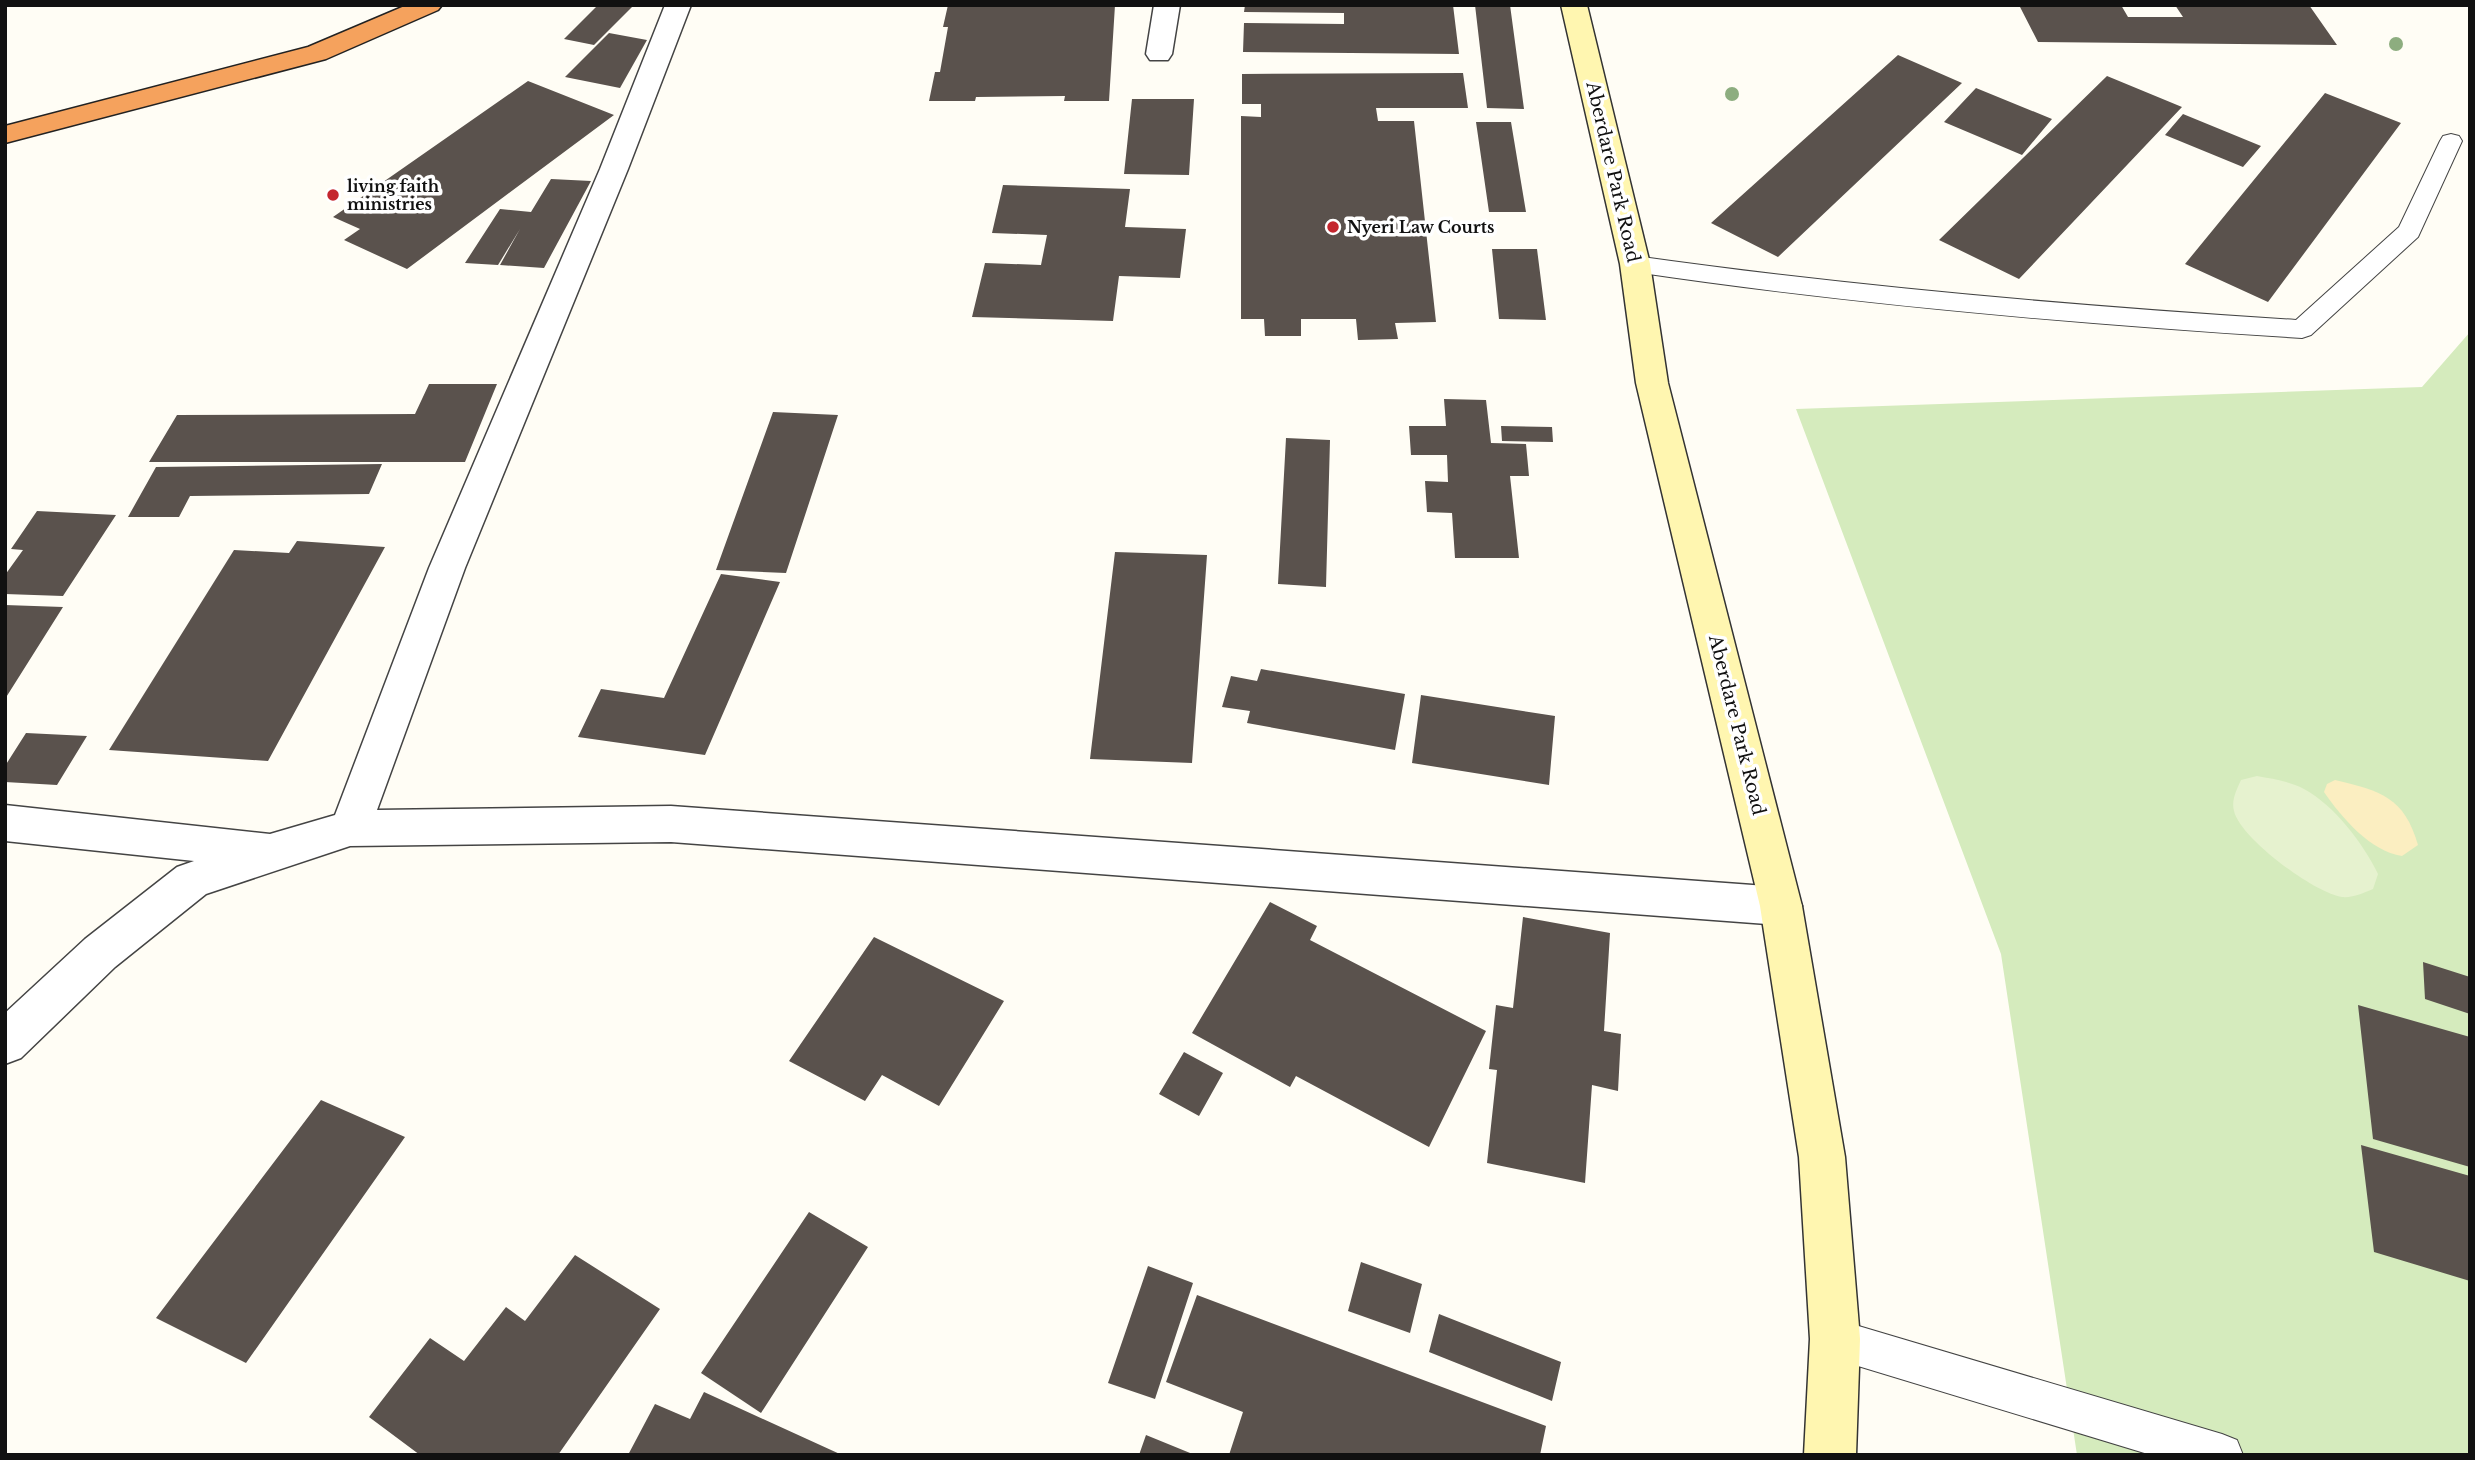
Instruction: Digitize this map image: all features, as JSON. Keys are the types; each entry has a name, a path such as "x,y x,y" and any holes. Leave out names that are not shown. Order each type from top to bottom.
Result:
{"highway":[{"path":"5,135 317,53 429,5"}],"street":[{"path":"350,828 447,568 614,169 678,5"},
{"path":"1159,54 1167,5"},
{"name":"Aberdare Park Road","path":"1574,5 1635,264 1652,383 1782,906 1822,1157 1835,1339 1830,1455"},
{"path":"5,823 273,851"},
{"path":"5,1043 100,953 192,880 273,851 350,828 671,824 1782,906"}],"lane":[{"path":"1635,264 1786,287 2152,320 2302,329 2409,231 2451,141"},
{"path":"1835,1339 2222,1455"}],"green space":[{"path":"2470,332 2470,1455 2077,1455 2001,954 1796,409 2422,387"},
{"path":"2257,776 2287,782 2304,789 2337,815 2356,838 2378,874 2373,889 2350,897 2330,893 2297,875 2263,849 2239,822 2233,807 2241,780"}],"sand":[{"path":"2335,780 2378,793 2398,806 2406,816 2418,845 2402,856 2379,848 2368,840 2348,822 2324,792 2327,784"}],"building":[{"path":"598,5 634,5 594,45 564,39"},
{"path":"948,5 1115,5 1109,101 1064,101 1065,96 976,97 975,101 929,101 935,72 940,72 948,27 943,27"},
{"path":"1245,5 1453,5 1459,54 1243,52 1244,23 1344,24 1344,13 1244,12"},
{"path":"1475,5 1510,5 1524,109 1487,108"},
{"path":"2019,5 2121,5 2128,17 2183,17 2175,5 2309,5 2337,45 2038,42"},
{"path":"609,33 647,40 620,88 565,77"},
{"path":"1898,55 1962,83 1778,257 1711,223"},
{"path":"1463,73 1468,108 1376,108 1378,121 1414,121 1436,322 1395,323 1398,339 1358,340 1356,319 1301,319 1301,336 1265,336 1264,319 1241,319 1241,116 1261,117 1261,104 1242,104 1242,74"},
{"path":"2107,76 2182,107 2019,279 1939,240"},
{"path":"528,81 614,115 407,269 344,240 360,229 333,217"},
{"path":"1976,88 2052,119 2022,155 1944,122"},
{"path":"2325,93 2401,123 2268,302 2185,264"},
{"path":"1132,99 1194,99 1189,175 1124,174"},
{"path":"2183,114 2261,146 2243,167 2165,135"},
{"path":"1476,122 1511,122 1526,212 1489,212"},
{"path":"551,179 591,181 544,268 500,265 520,229 498,265 465,263 500,209 531,212"},
{"path":"1003,185 1130,189 1125,227 1186,229 1180,278 1119,276 1113,321 972,317 985,263 1041,265 1047,235 992,233"},
{"path":"1492,249 1537,249 1546,320 1499,319"},
{"path":"429,384 497,384 465,462 149,462 177,415 415,414"},
{"path":"1444,399 1486,400 1491,443 1526,444 1529,476 1510,476 1519,558 1455,558 1452,513 1427,512 1425,481 1448,482 1447,455 1411,455 1409,426 1446,426"},
{"path":"773,412 838,415 786,573 716,570"},
{"path":"1501,426 1552,427 1553,442 1502,441"},
{"path":"1286,438 1330,440 1326,587 1278,584"},
{"path":"382,464 369,494 190,496 179,517 128,517 156,467"},
{"path":"37,511 116,515 63,596 5,594 5,575 23,550 11,549"},
{"path":"297,541 385,547 268,761 109,750 234,550 289,553"},
{"path":"1115,552 1207,555 1192,763 1090,759"},
{"path":"721,574 780,582 705,755 578,737 601,689 664,698"},
{"path":"5,605 63,607 5,699"},
{"path":"1261,669 1405,694 1395,750 1247,723 1250,711 1222,707 1231,676 1257,681"},
{"path":"1421,695 1555,716 1549,785 1412,763"},
{"path":"26,733 87,736 57,785 5,782 5,766"},
{"path":"1270,902 1317,926 1310,940 1486,1031 1429,1147 1296,1076 1290,1087 1192,1033"},
{"path":"1523,917 1610,933 1604,1031 1621,1034 1618,1091 1592,1085 1585,1183 1487,1163 1497,1070 1489,1069 1496,1005 1513,1008"},
{"path":"874,937 1004,1001 939,1106 882,1075 865,1101 789,1061"},
{"path":"2423,962 2470,977 2470,1014 2425,999"},
{"path":"2358,1005 2470,1037 2470,1167 2373,1139"},
{"path":"1184,1052 1223,1073 1199,1116 1159,1094"},
{"path":"321,1100 405,1137 246,1363 156,1318"},
{"path":"2361,1145 2470,1176 2470,1281 2374,1252"},
{"path":"809,1212 868,1247 761,1413 701,1373"},
{"path":"575,1255 660,1309 558,1455 420,1455 369,1417 430,1338 464,1361 506,1307 525,1321"},
{"path":"1361,1262 1422,1284 1410,1333 1348,1311"},
{"path":"1148,1266 1193,1283 1155,1399 1108,1383"},
{"path":"1197,1295 1546,1426 1540,1455 1229,1455 1243,1412 1166,1382"},
{"path":"1439,1314 1561,1362 1552,1401 1429,1352"},
{"path":"704,1392 842,1455 628,1455 655,1404 690,1419"},
{"path":"1146,1435 1195,1455 1139,1455"}],"place":[{"name":"living faith ministries","path":"333,195"},
{"name":"Nyeri Law Courts","path":"1333,227"}]}
